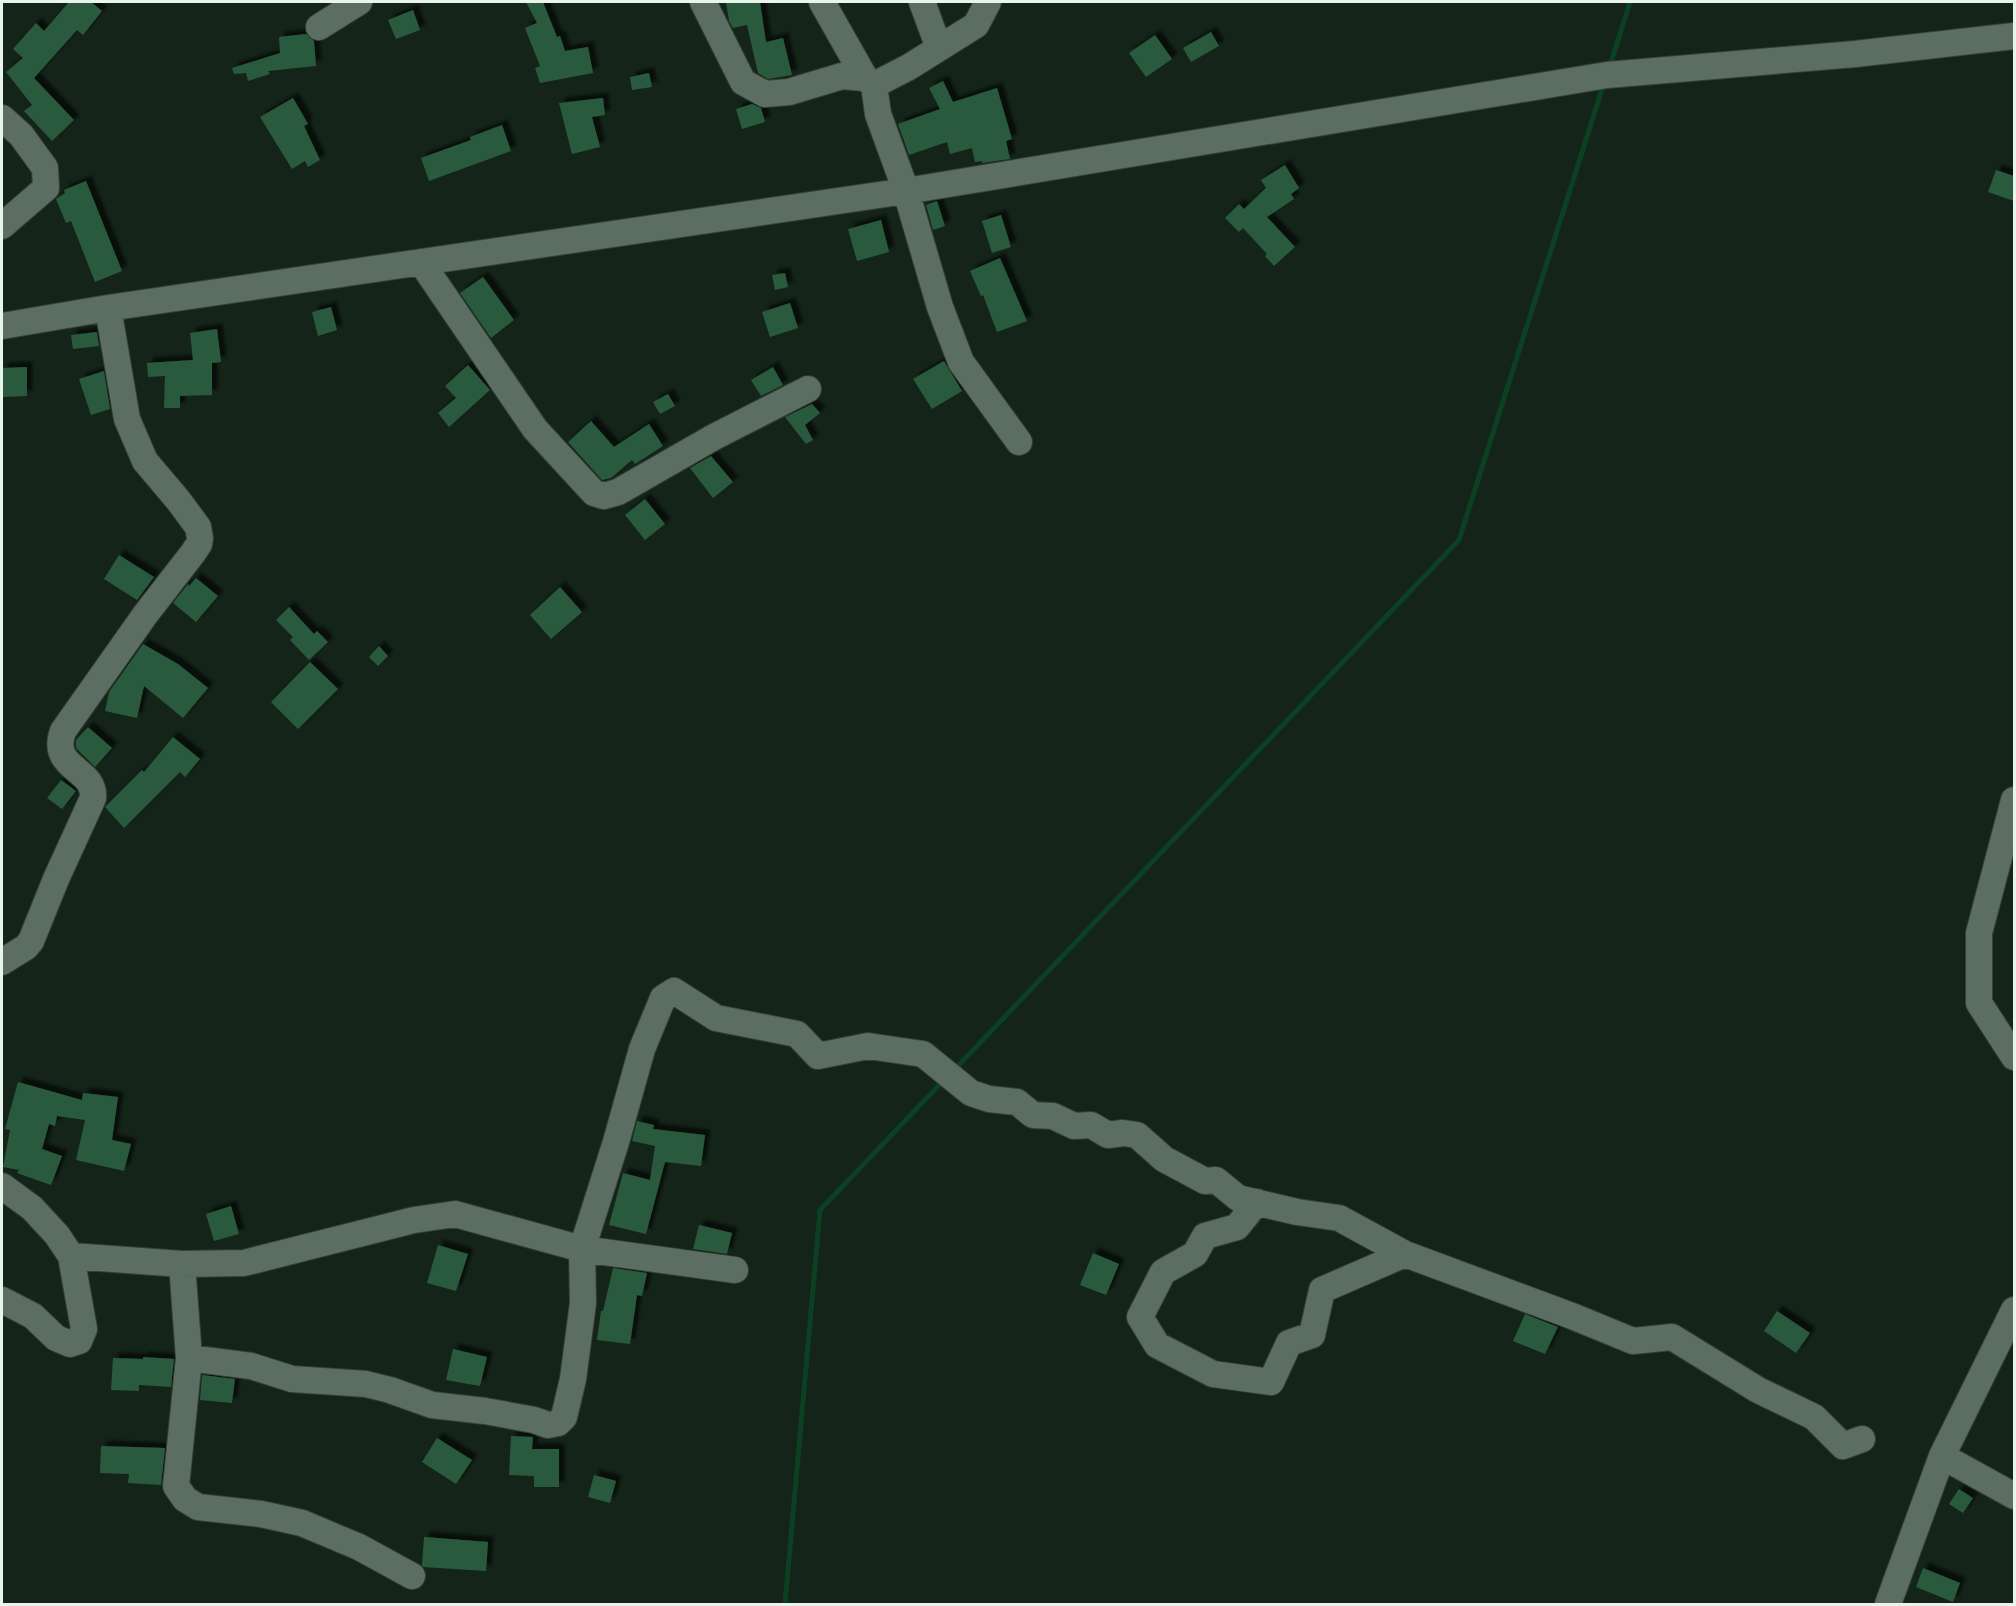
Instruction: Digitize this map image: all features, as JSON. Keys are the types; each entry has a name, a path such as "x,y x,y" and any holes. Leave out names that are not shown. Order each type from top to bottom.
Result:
{"street":[{"path":"319,27 358,2"},
{"path":"703,2 743,82 765,94 789,92 842,76 869,82 909,67 976,25 988,2"},
{"path":"822,2 869,82 906,191 940,307 960,362 1019,442"},
{"path":"922,2 939,48"},
{"path":"2,326 108,308 906,191 1607,75 1855,54 2014,36"},
{"path":"2,118 21,135 45,168 46,188 2,226"},
{"path":"421,262 536,429 594,493 604,496 618,492 714,437 808,388"},
{"path":"2,962 26,947 31,941 93,798 94,791 90,784 68,762 60,750 63,730 145,615 193,554 200,538 198,528 178,500 144,461 127,419 108,308"},
{"path":"2014,800 1979,933 1979,1002 2014,1058"},
{"path":"189,1358 251,1366 292,1379 366,1384 432,1405 485,1411 534,1420 548,1425 558,1423 564,1417 573,1379 583,1303 582,1249 616,1142 642,1049 663,998 674,991 716,1018 797,1034 818,1056 868,1046 923,1054 971,1093 989,1099 1017,1102 1033,1115 1053,1116 1074,1126 1091,1125 1108,1135 1123,1132 1137,1135 1164,1159 1205,1180 1216,1180 1238,1198 1297,1212 1340,1218 1405,1254 1633,1341 1672,1337 1758,1390 1814,1417 1843,1446 1862,1439"},
{"path":"2,1186 32,1208 57,1235 71,1256 84,1329 79,1341 70,1344 56,1338 33,1316 2,1300"},
{"path":"1257,1202 1236,1227 1205,1236 1195,1254 1163,1272 1140,1317 1157,1346 1213,1374 1271,1382 1289,1343 1312,1335 1322,1290 1405,1254"},
{"path":"71,1256 182,1264 244,1263 414,1220 455,1214 582,1249 735,1270"},
{"path":"182,1264 189,1358 176,1486 185,1499 198,1507 261,1514 302,1523 359,1547 412,1576"},
{"path":"1888,1605 1942,1456 2014,1310"},
{"path":"1942,1456 2014,1496"}],"building":[{"path":"69,2 91,2 102,11 83,35 77,30 34,78 74,120 52,141 24,111 32,105 6,72 23,58 13,49 36,23 44,31"},
{"path":"526,2 543,2 565,51 588,47 593,73 540,83 535,68 540,66 525,28 537,23"},
{"path":"726,2 760,2 766,42 783,38 792,75 768,79 758,73 747,25 733,28 729,21"},
{"path":"413,10 420,30 396,39 388,20"},
{"path":"1211,32 1219,46 1191,62 1183,48"},
{"path":"306,34 314,41 316,66 268,71 270,74 248,81 246,73 234,74 232,68 280,53 279,37"},
{"path":"1155,35 1172,59 1146,77 1129,53"},
{"path":"649,73 652,87 632,90 630,77"},
{"path":"943,81 953,102 997,88 1012,139 1006,141 1010,159 975,162 972,148 950,154 947,142 909,155 898,124 940,109 929,88"},
{"path":"293,98 308,124 304,126 320,160 308,167 305,161 292,169 260,117"},
{"path":"603,98 605,115 592,117 600,147 572,154 559,103"},
{"path":"752,104 761,108 765,122 742,129 736,109"},
{"path":"502,125 511,151 429,181 421,158 471,140 470,137"},
{"path":"1285,165 1299,188 1291,194 1294,199 1267,217 1295,247 1274,266 1265,256 1267,254 1243,228 1239,232 1225,218 1239,204 1244,209 1266,188 1261,180"},
{"path":"1996,170 2014,176 2014,201 1988,192"},
{"path":"86,181 122,271 95,282 71,221 66,223 56,199 65,193 64,190"},
{"path":"937,201 945,226 933,230 926,205"},
{"path":"1001,215 1011,247 992,253 982,221"},
{"path":"881,220 889,252 857,261 848,229"},
{"path":"1000,258 1027,321 997,332 983,295 981,296 970,271"},
{"path":"785,273 788,287 775,290 772,275"},
{"path":"483,277 514,320 491,338 460,293"},
{"path":"790,303 798,328 770,337 762,312"},
{"path":"331,307 337,330 318,336 312,312"},
{"path":"217,329 221,362 212,363 212,395 180,396 180,408 164,408 165,376 148,377 147,363 193,360 190,333"},
{"path":"97,332 99,346 73,349 71,335"},
{"path":"944,361 962,391 932,409 913,379"},
{"path":"468,365 490,390 449,427 438,413 456,398 445,386"},
{"path":"27,367 27,396 2,397 2,368"},
{"path":"773,367 783,385 761,396 751,380"},
{"path":"104,371 110,409 91,415 79,379"},
{"path":"668,394 675,406 660,414 653,402"},
{"path":"812,404 820,413 805,425 813,440 806,444 785,417"},
{"path":"591,421 614,447 649,424 663,446 635,464 632,460 611,478 602,480 568,442"},
{"path":"711,456 733,482 713,498 690,468"},
{"path":"645,499 665,524 645,540 625,515"},
{"path":"119,555 154,577 137,600 104,579"},
{"path":"196,578 218,596 196,622 173,603 188,584 189,586"},
{"path":"560,587 582,612 551,639 530,615"},
{"path":"289,607 314,634 317,631 328,642 309,660 290,640 293,637 276,620"},
{"path":"143,644 178,664 208,688 183,718 144,686 137,718 105,711 109,692"},
{"path":"379,646 388,656 378,666 369,657"},
{"path":"310,662 338,689 298,729 271,702"},
{"path":"88,727 112,748 95,767 76,748 76,740"},
{"path":"173,737 200,759 185,777 180,772 124,828 105,807 142,770 144,772"},
{"path":"61,780 76,791 62,809 47,798"},
{"path":"18,1082 82,1100 83,1093 118,1097 112,1140 131,1144 124,1171 76,1160 85,1120 57,1116 55,1126 49,1124 42,1149 62,1156 51,1185 17,1173 19,1170 3,1167 10,1130 5,1129"},
{"path":"637,1121 654,1125 653,1129 705,1135 701,1166 665,1162 646,1234 609,1225 623,1173 650,1180 655,1146 632,1141"},
{"path":"231,1206 239,1234 214,1241 206,1214"},
{"path":"699,1225 732,1233 727,1254 693,1249"},
{"path":"438,1245 468,1254 456,1291 427,1283"},
{"path":"1093,1253 1119,1264 1106,1295 1080,1285"},
{"path":"613,1268 647,1273 642,1296 637,1295 630,1344 597,1340 601,1311 603,1311"},
{"path":"1777,1311 1810,1333 1796,1353 1764,1331"},
{"path":"1525,1314 1558,1327 1545,1354 1513,1341"},
{"path":"453,1349 487,1357 480,1386 446,1380"},
{"path":"143,1357 174,1359 171,1387 139,1385 139,1391 111,1390 113,1358 143,1359"},
{"path":"202,1375 235,1379 232,1403 200,1400"},
{"path":"511,1436 533,1437 532,1449 559,1449 559,1487 534,1487 534,1476 509,1475"},
{"path":"437,1438 472,1460 456,1484 422,1462"},
{"path":"101,1446 165,1448 161,1485 128,1483 129,1474 100,1473"},
{"path":"594,1475 616,1481 610,1503 588,1497"},
{"path":"1959,1489 1973,1498 1963,1513 1949,1504"},
{"path":"424,1537 488,1542 486,1571 423,1567"},
{"path":"1923,1568 1960,1583 1953,1602 1916,1587"}],"waterway":[{"path":"1609,69 1630,2"},
{"path":"954,1070 1459,540 1604,83"},
{"path":"785,1604 820,1210 943,1081"}]}
